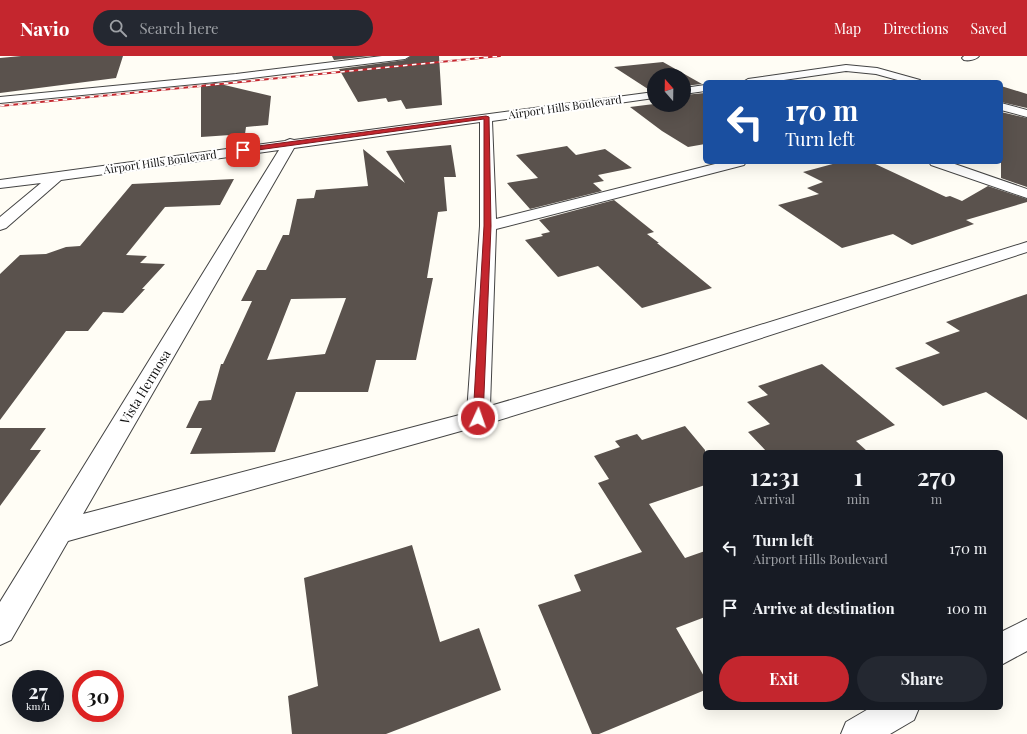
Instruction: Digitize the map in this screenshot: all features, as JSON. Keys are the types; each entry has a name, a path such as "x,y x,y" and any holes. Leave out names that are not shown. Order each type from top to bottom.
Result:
{"street":[{"path":"0,100 236,77 405,56"},
{"path":"761,80 838,68 856,68 877,71 909,80"},
{"path":"691,90 703,88"},
{"name":"Airport Hills Boulevard","path":"0,184 647,96"},
{"path":"1003,107 1027,114"},
{"path":"478,418 488,226 486,117"},
{"name":"Vista Hermosa","path":"0,630 60,532 290,144"},
{"path":"488,226 731,164"},
{"path":"942,164 1027,194"},
{"path":"0,225 57,176"},
{"path":"60,532 478,418 671,360 1027,247"},
{"path":"1003,648 1027,634"},
{"path":"858,734 899,710"}],"building":[{"path":"21,56 123,56 116,78 0,93 0,58"},
{"path":"332,56 370,56 334,60"},
{"path":"411,56 439,56 442,105 406,109 401,100 388,102 386,98 358,102 339,69 405,60"},
{"path":"663,62 674,68 647,68 647,88 614,67"},
{"path":"691,78 702,84 691,85"},
{"path":"216,83 271,96 268,125 246,127 245,134 201,137 201,85"},
{"path":"1003,87 1027,94 1027,108 1003,102"},
{"path":"703,93 703,144 688,147 662,131 630,107 647,105 647,112 691,112 691,94"},
{"path":"1003,112 1027,118 1027,187 1001,178 1001,164 1003,164"},
{"path":"451,145 456,177 444,177 447,211 438,212 427,278 433,278 416,360 376,360 368,392 296,392 275,452 190,454 202,428 186,428 199,401 211,400 221,364 223,364 252,301 241,301 257,270 266,270 283,235 289,235 297,199 314,198 316,190 368,186 363,149 405,183 386,151","holes":["346,298 325,354 267,360 291,299"]},
{"path":"567,146 576,155 605,149 632,168 598,175 604,181 593,183 602,191 530,209 507,183 538,178 516,155"},
{"path":"833,164 875,164 946,197 950,196 962,201 988,186 1027,199 1027,202 966,220 974,224 912,245 893,234 842,248 778,205 819,194 807,188 823,182 803,172"},
{"path":"234,179 220,205 165,207 126,255 147,256 140,263 165,264 123,313 103,312 88,331 66,331 0,420 0,274 20,255 46,254 66,247 80,246 132,184"},
{"path":"614,200 654,232 647,234 659,243 657,243 712,288 642,308 598,266 558,277 525,240 543,236 541,234 550,232 539,220"},
{"path":"1027,294 1027,420 986,392 943,406 895,368 940,353 925,343 960,331 946,322"},
{"path":"822,364 895,425 856,441 866,450 765,450 748,432 770,424 747,402 768,395 758,386"},
{"path":"685,426 705,450 703,450 703,486 649,504 685,558 703,552 703,618 676,628 703,675 703,691 599,734 592,734 538,605 581,591 574,575 642,552 598,483 609,479 594,456 620,447 615,441 637,434 642,440"},
{"path":"0,428 46,428 30,450 41,450 0,506"},
{"path":"412,545 440,642 479,628 501,690 386,734 292,734 288,696 318,686 304,578"}],"railway":[{"path":"0,106 500,56"}],"route":[{"path":"243,150 486,117 488,226 478,418"}]}
